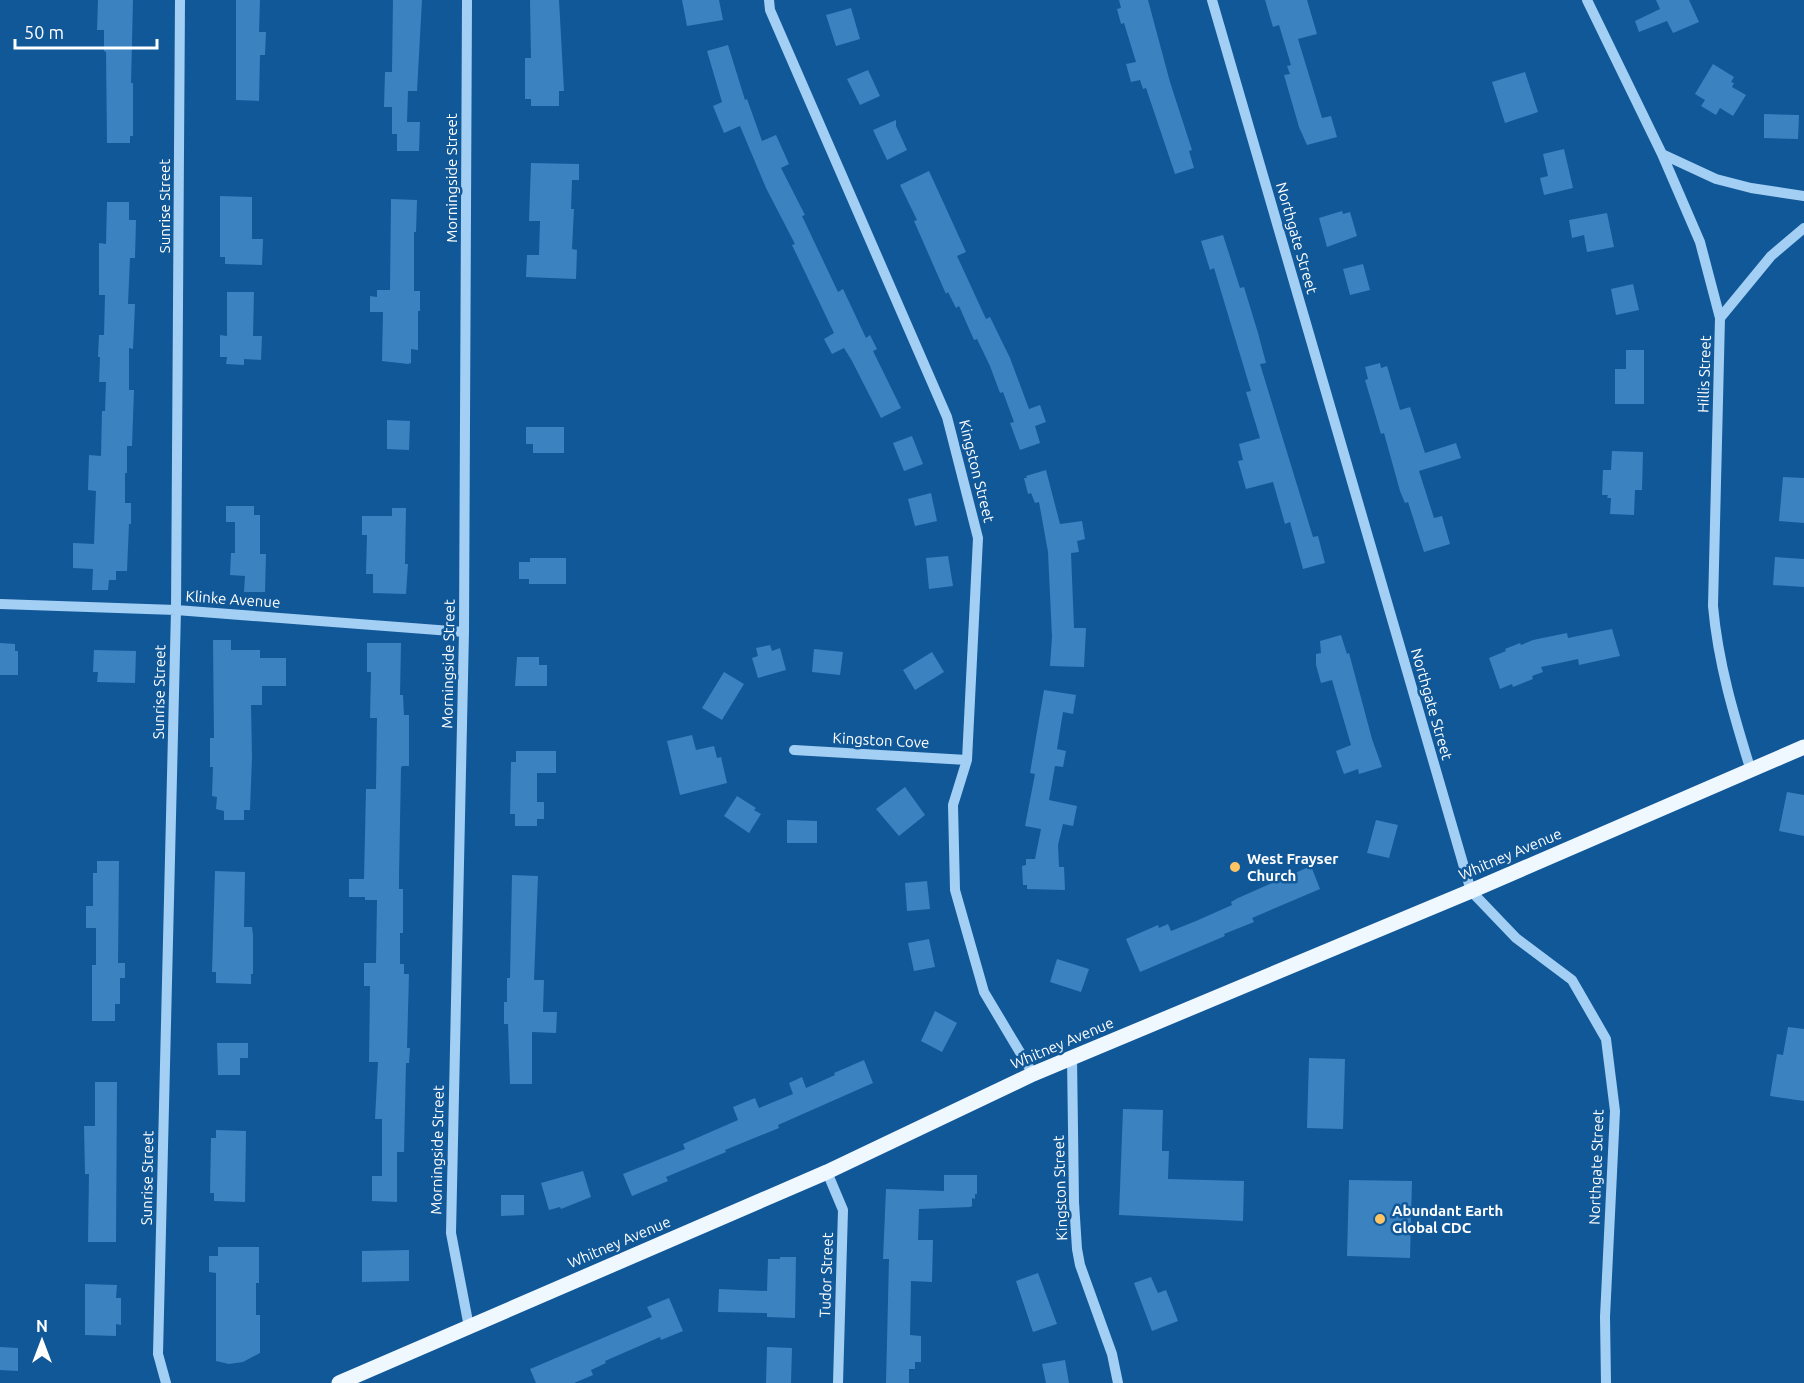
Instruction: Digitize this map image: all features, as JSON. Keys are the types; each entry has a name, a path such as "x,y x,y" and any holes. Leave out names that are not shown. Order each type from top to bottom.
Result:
{"main road":[{"name":"Whitney Avenue","path":"339,1383 827,1172 1072,1057 1471,891 1804,747"}],"street":[{"name":"Sunrise Street","path":"166,1383 158,1354 176,610 180,0"},
{"name":"Morningside Street","path":"467,0 464,632 451,1233 469,1327"},
{"name":"Kingston Street","path":"769,0 770,10 947,417 978,538 967,760 953,805 955,890 984,992 1034,1074"},
{"name":"Northgate Street","path":"1212,0 1471,891 1516,938 1572,980 1606,1040 1615,1111 1605,1317 1606,1383"},
{"name":"Hillis Street","path":"1587,0 1662,154 1700,242 1720,318 1713,606 1716,642 1726,690 1751,771"},
{"path":"1662,154 1716,179 1750,188 1804,196"},
{"path":"1720,318 1771,256 1804,228"},
{"name":"Klinke Avenue","path":"0,604 176,610 464,632"},
{"name":"Kingston Cove","path":"794,750 967,760"},
{"name":"Kingston Street","path":"1072,1057 1077,1249 1080,1265 1112,1354 1118,1383"},
{"name":"Tudor Street","path":"827,1172 843,1210 838,1383"}],"building":[{"path":"98,0 133,0 131,83 133,83 133,136 130,136 130,143 107,143 106,52 104,51 104,30 97,30"},
{"path":"236,0 260,0 259,32 266,32 265,55 260,55 259,101 236,100"},
{"path":"393,0 422,0 417,91 408,91 407,122 420,122 419,151 397,151 397,134 392,134 392,107 384,107 385,72 392,72"},
{"path":"530,0 559,0 564,91 559,91 559,106 531,106 531,99 525,99 525,58 531,58"},
{"path":"682,0 719,0 723,20 687,26"},
{"path":"1119,0 1148,0 1170,82 1192,150 1189,151 1194,168 1175,174 1146,88 1143,89 1140,80 1131,82 1126,64 1136,62 1124,23 1121,24 1117,9 1121,8"},
{"path":"1265,0 1307,0 1317,34 1298,39 1322,118 1331,116 1337,137 1307,145 1299,127 1284,75 1290,74 1287,66 1291,65 1279,25 1273,27"},
{"path":"1656,0 1689,0 1699,22 1673,33 1667,21 1639,32 1635,21 1660,9"},
{"path":"851,8 860,39 836,46 826,15"},
{"path":"728,45 745,100 747,99 762,141 776,135 789,164 781,168 805,215 802,216 838,292 843,289 866,338 870,335 877,349 873,351 901,408 881,418 844,348 832,354 824,339 834,333 792,245 795,244 766,188 740,126 724,133 713,106 722,102 707,51"},
{"path":"1713,64 1734,77 1731,82 1734,83 1732,87 1746,95 1733,116 1720,108 1716,115 1701,106 1705,100 1695,94"},
{"path":"868,70 880,96 860,105 847,79"},
{"path":"1525,72 1538,112 1505,123 1492,82"},
{"path":"1764,114 1799,115 1798,139 1764,138"},
{"path":"896,120 896,126 907,150 887,160 873,130"},
{"path":"1564,149 1573,188 1544,195 1540,178 1548,176 1543,154"},
{"path":"531,163 579,164 579,180 572,180 571,209 574,209 572,249 577,250 576,279 526,277 527,255 539,255 540,221 529,221"},
{"path":"929,171 966,252 957,256 986,319 990,317 1010,358 1029,409 1040,405 1046,422 1035,426 1040,443 1020,450 1010,423 1014,422 1003,392 1000,393 990,366 977,339 974,340 959,306 956,308 948,292 946,294 914,221 917,220 900,185"},
{"path":"220,196 252,197 252,239 263,239 262,265 225,264 225,257 220,257"},
{"path":"391,199 417,200 416,232 414,232 414,291 420,291 418,350 411,349 411,363 408,364 382,361 383,312 370,312 370,296 377,297 377,290 390,290"},
{"path":"107,202 129,202 129,220 136,220 135,258 130,258 128,304 135,304 133,349 129,348 129,390 134,390 132,446 127,446 127,473 125,473 125,503 131,503 131,524 129,524 127,571 116,571 116,580 109,580 108,590 92,590 93,569 73,568 73,543 94,544 96,491 88,490 89,455 101,456 102,411 105,411 106,382 99,382 100,357 98,357 99,335 104,335 105,295 99,295 99,243 106,244"},
{"path":"1342,211 1343,214 1350,212 1357,236 1327,247 1319,218"},
{"path":"1607,213 1614,247 1587,252 1584,235 1572,238 1569,220"},
{"path":"1223,235 1240,288 1244,287 1266,363 1260,364 1313,537 1318,536 1325,563 1303,569 1290,522 1285,524 1273,482 1246,489 1238,461 1243,460 1239,444 1260,438 1246,392 1251,391 1214,268 1210,270 1201,241"},
{"path":"1363,264 1370,290 1350,295 1343,269"},
{"path":"1633,284 1639,310 1616,315 1611,289"},
{"path":"227,292 254,292 253,336 262,336 261,360 244,359 244,365 226,364 227,357 220,357 220,335 227,336"},
{"path":"1626,350 1644,350 1644,404 1615,404 1615,369 1626,369"},
{"path":"1380,363 1381,368 1387,366 1400,410 1410,407 1425,453 1456,443 1461,458 1419,471 1434,518 1442,516 1450,544 1424,552 1408,502 1405,503 1400,491 1384,433 1381,434 1365,380 1368,379 1365,367"},
{"path":"387,420 410,421 409,450 387,449"},
{"path":"526,427 564,427 564,453 533,453 533,444 526,444"},
{"path":"912,436 923,464 904,471 893,443"},
{"path":"1612,451 1643,452 1642,490 1635,490 1634,515 1610,514 1611,498 1607,498 1608,495 1602,495 1603,470 1611,470"},
{"path":"1046,470 1060,524 1082,521 1085,539 1077,541 1079,552 1071,553 1074,628 1086,628 1084,667 1050,666 1052,637 1048,552 1039,502 1035,503 1031,493 1028,494 1024,478"},
{"path":"1783,477 1804,478 1804,523 1779,521"},
{"path":"931,493 937,521 915,526 908,499"},
{"path":"226,506 254,506 254,515 260,515 260,554 266,554 265,592 244,592 245,576 230,575 231,553 235,553 235,522 226,522"},
{"path":"392,508 406,508 405,564 408,564 406,594 373,593 373,574 366,574 367,535 362,535 362,516 392,516"},
{"path":"948,556 953,586 929,589 926,558"},
{"path":"1775,557 1804,559 1804,587 1773,585"},
{"path":"530,558 566,558 566,584 529,584 529,579 519,579 519,562 530,562"},
{"path":"1612,629 1620,656 1579,665 1578,659 1541,667 1543,672 1532,676 1533,679 1513,687 1512,684 1500,689 1489,658 1506,651 1505,649 1520,643 1521,645 1533,640 1567,633 1568,638"},
{"path":"1341,635 1347,654 1349,653 1372,739 1382,767 1359,774 1358,769 1344,774 1336,751 1351,745 1332,680 1321,683 1316,665 1316,654 1321,653 1320,641"},
{"path":"213,640 231,640 231,650 260,650 260,658 286,658 286,686 262,686 262,705 251,705 250,810 244,810 244,820 224,820 224,811 216,809 217,797 212,796 213,767 210,767 210,738 214,738"},
{"path":"0,643 15,644 15,651 18,651 18,675 0,675"},
{"path":"367,643 401,643 400,695 403,695 404,715 409,715 409,766 401,768 399,889 403,889 400,964 404,964 404,974 409,974 407,1048 410,1048 409,1063 406,1063 404,1152 397,1152 397,1202 372,1201 372,1176 382,1176 382,1119 375,1119 378,1062 369,1062 370,986 364,986 364,963 376,963 377,900 349,897 349,879 364,879 366,789 376,789 377,718 370,718 371,672 367,672"},
{"path":"770,645 772,651 780,648 786,670 758,678 752,658 758,656 756,648"},
{"path":"814,649 843,652 840,675 812,672"},
{"path":"94,650 136,651 135,683 97,682 98,672 93,672"},
{"path":"932,652 944,672 915,690 903,670"},
{"path":"517,657 539,657 539,665 547,665 547,686 515,686"},
{"path":"724,672 744,684 722,720 702,708"},
{"path":"1044,690 1076,695 1073,714 1063,712 1057,749 1066,751 1063,767 1055,766 1049,800 1077,806 1073,826 1063,824 1058,845 1059,867 1064,867 1065,890 1027,889 1027,885 1023,885 1022,866 1026,865 1026,859 1035,859 1041,829 1025,826 1035,774 1030,773"},
{"path":"692,735 696,750 714,746 717,758 721,757 727,783 680,795 667,741"},
{"path":"516,751 556,751 556,773 537,773 537,802 544,802 544,819 537,819 537,826 515,826 515,814 510,814 511,762 516,762"},
{"path":"905,787 925,815 899,836 876,809"},
{"path":"1787,792 1804,795 1804,836 1779,831"},
{"path":"737,796 761,814 749,833 724,816"},
{"path":"787,820 817,821 817,843 787,843"},
{"path":"1376,820 1398,825 1389,858 1367,853"},
{"path":"97,861 119,861 118,963 125,963 125,978 120,978 120,1004 115,1004 115,1021 92,1021 92,965 96,965 96,928 86,928 86,906 93,906 93,873 97,873"},
{"path":"1311,866 1320,889 1252,918 1254,922 1224,934 1225,936 1140,972 1126,939 1158,925 1159,928 1168,924 1171,931 1232,905 1231,902 1238,898"},
{"path":"215,871 245,872 244,927 252,927 253,935 251,984 216,983 216,972 212,972"},
{"path":"512,875 538,876 534,980 544,980 543,1012 557,1012 556,1033 532,1032 532,1084 510,1084 508,1024 504,1024 507,978 510,978"},
{"path":"927,881 930,909 907,911 905,883"},
{"path":"929,939 935,967 914,971 908,943"},
{"path":"1057,959 1089,969 1081,992 1050,982"},
{"path":"935,1011 957,1023 942,1052 921,1041"},
{"path":"1788,1027 1804,1029 1804,1101 1770,1096 1777,1054 1783,1055"},
{"path":"217,1043 248,1043 248,1058 240,1058 240,1075 218,1075"},
{"path":"1309,1058 1345,1059 1343,1129 1307,1128"},
{"path":"864,1060 873,1083 778,1125 779,1128 666,1177 668,1181 632,1196 623,1174 685,1149 683,1144 738,1120 733,1107 755,1098 759,1108 793,1094 789,1083 802,1077 806,1088"},
{"path":"95,1082 117,1082 116,1242 88,1242 89,1174 85,1174 84,1126 95,1126"},
{"path":"1123,1109 1163,1110 1162,1151 1169,1151 1168,1179 1244,1181 1243,1221 1119,1215"},
{"path":"216,1130 246,1131 245,1202 214,1201 214,1193 210,1193 211,1138 216,1138"},
{"path":"583,1171 591,1197 561,1209 560,1207 549,1210 541,1183"},
{"path":"944,1175 977,1175 977,1194 975,1194 975,1199 972,1198 970,1207 919,1209 918,1240 933,1240 932,1282 911,1281 910,1335 921,1336 921,1362 915,1362 915,1369 909,1369 909,1383 886,1383 889,1259 883,1259 886,1189 944,1191"},
{"name":"Abundant Earth Global CDC","path":"1349,1180 1412,1181 1410,1258 1347,1256"},
{"path":"501,1195 524,1195 524,1215 501,1216"},
{"path":"218,1247 259,1247 256,1315 260,1315 260,1353 243,1362 229,1364 216,1361 216,1273 209,1272 209,1256 218,1256"},
{"path":"409,1250 409,1281 362,1282 362,1251"},
{"path":"780,1257 796,1257 795,1318 767,1317 767,1313 718,1312 719,1289 767,1291 768,1259 780,1259"},
{"path":"1038,1273 1057,1324 1033,1332 1016,1281"},
{"path":"1151,1277 1158,1293 1166,1290 1178,1321 1152,1331 1134,1283"},
{"path":"85,1284 117,1285 116,1298 121,1298 121,1325 116,1324 116,1336 85,1335"},
{"path":"669,1298 683,1331 661,1340 660,1337 605,1361 606,1363 591,1370 593,1375 574,1383 536,1383 530,1369 652,1317 647,1307"},
{"path":"0,1347 18,1348 18,1371 0,1370"},
{"path":"767,1347 792,1348 791,1383 766,1383"},
{"path":"1065,1360 1069,1383 1046,1383 1042,1364"}],"place":[{"name":"West Frayser Church","path":"1235,867"},
{"name":"Abundant Earth Global CDC","path":"1380,1219"}]}
